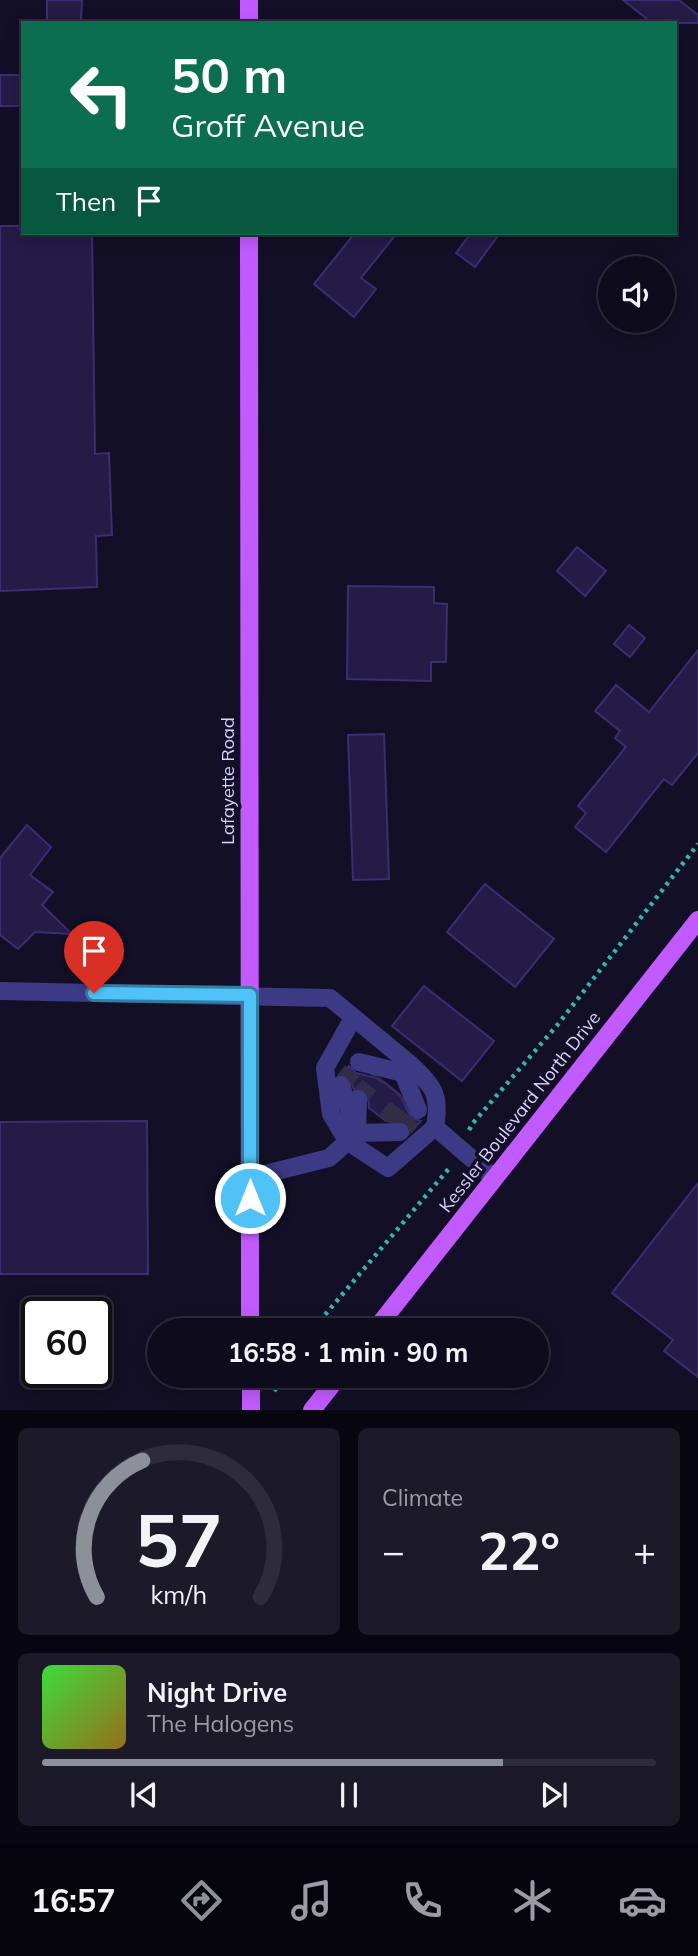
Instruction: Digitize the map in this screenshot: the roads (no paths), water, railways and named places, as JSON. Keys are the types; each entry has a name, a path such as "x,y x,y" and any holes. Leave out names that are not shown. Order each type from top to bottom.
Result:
{"main road":[{"path":"249,0 249,21"},
{"name":"Lafayette Road","path":"249,235 250,1318"},
{"name":"Kessler Boulevard North Drive","path":"384,1318 698,920"},
{"path":"251,1388 251,1410"},
{"path":"312,1410 329,1388"}],"street":[{"path":"0,992 330,998 353,1018 406,1069 433,1086 438,1109 435,1128 388,1168 352,1137 331,1114 326,1068 353,1018"},
{"path":"359,1062 406,1069"},
{"path":"377,1076 406,1069"},
{"path":"404,1098 406,1069"},
{"path":"406,1069 418,1110"},
{"path":"341,1085 352,1137"},
{"path":"352,1137 358,1099"},
{"path":"249,1178 329,1158 352,1137 393,1127"},
{"path":"435,1128 494,1178"}],"tunnel":[{"path":"341,1085 359,1062"},
{"path":"358,1099 377,1076"},
{"path":"386,1121 404,1098"},
{"path":"400,1132 418,1110"}]}
